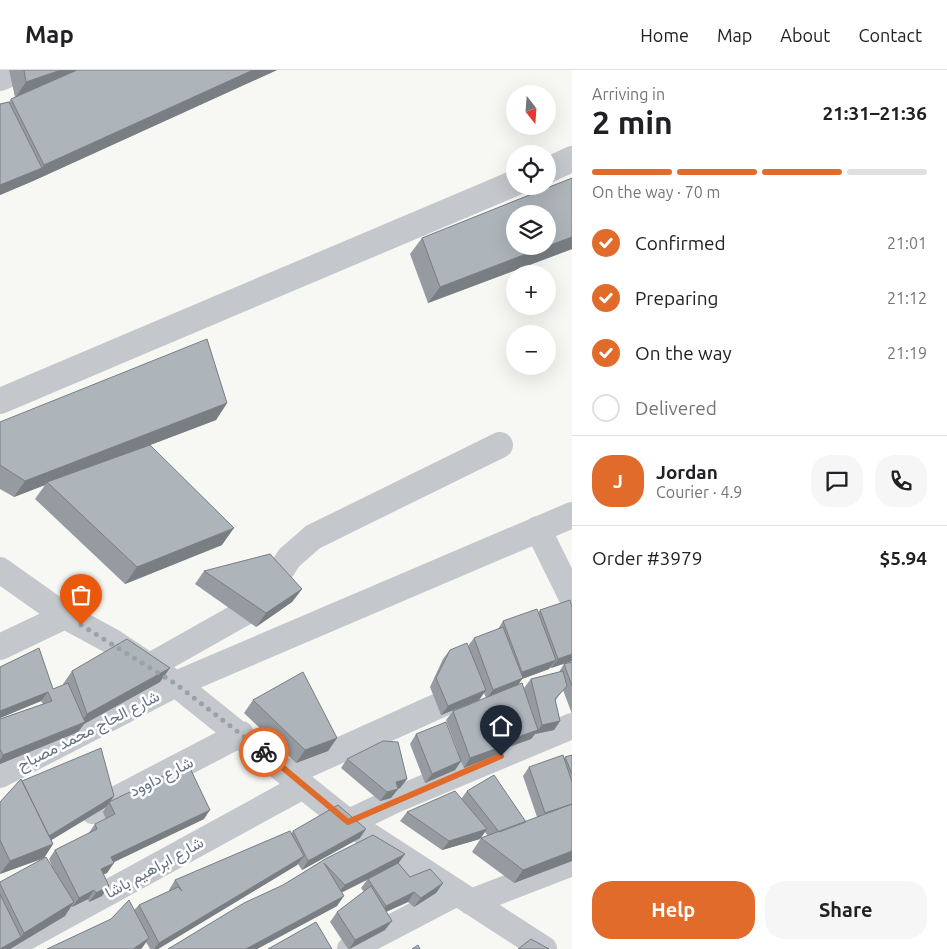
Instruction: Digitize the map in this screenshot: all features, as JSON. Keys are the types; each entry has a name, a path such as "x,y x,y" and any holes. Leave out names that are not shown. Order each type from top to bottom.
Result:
{"street":[{"path":"0,78 20,70"},
{"path":"556,166 572,159"},
{"path":"0,401 506,187"},
{"path":"150,666 251,609 268,591 289,558 313,537 500,445"},
{"name":"شارع الحاج محمد مصباح","path":"0,776 176,684 572,515"},
{"path":"538,529 572,598"},
{"path":"0,570 65,616 150,666 176,684 242,734 348,822 464,897 531,946"},
{"path":"0,647 65,616"},
{"name":"شارع ابراهيم باشا","path":"5,949 296,779 492,681"},
{"path":"314,841 348,822 572,726"},
{"name":"شارع داوود","path":"69,824 242,734"},
{"path":"350,949 464,897 572,863"}],"building":[{"path":"24,70 61,70 26,82"},
{"path":"77,70 253,70 44,165 11,99"},
{"path":"9,102 42,168 0,185 0,104"},
{"path":"572,178 572,237 556,243 556,205 506,205 506,255 524,255 440,287 422,238 530,195 556,195 556,184"},
{"path":"207,339 227,403 25,481 0,465 0,422"},
{"path":"150,445 234,528 137,567 47,482"},
{"path":"270,554 302,589 266,613 204,571"},
{"path":"570,600 572,607 572,654 558,659 540,610"},
{"path":"537,609 556,660 522,672 503,621"},
{"path":"503,627 523,678 493,690 474,638"},
{"path":"127,639 170,668 87,714 72,671"},
{"path":"467,643 486,690 448,706 436,678 450,650"},
{"path":"39,648 53,689 68,683 85,722 3,755 0,749 0,719 52,701 48,692 0,711 0,667"},
{"path":"572,662 572,686 564,664"},
{"path":"563,671 567,686 555,699 560,721 542,725 531,679"},
{"path":"303,672 337,738 305,750 253,700"},
{"path":"522,683 538,730 506,741 501,731 506,745 470,758 453,711"},
{"path":"446,722 461,761 432,774 416,734"},
{"path":"383,741 398,742 407,779 396,782 398,789 387,792 347,759"},
{"path":"101,748 114,796 49,836 22,781"},
{"path":"563,755 572,782 572,804 545,813 529,767"},
{"path":"572,755 572,774 565,757"},
{"path":"188,764 210,810 111,857 114,863 101,869 109,886 96,893 94,890 79,898 55,850 97,829 95,824 115,814 109,802"},
{"path":"494,775 526,822 499,832 467,791"},
{"path":"21,779 53,844 10,861 0,840 0,802"},
{"path":"455,791 487,829 449,841 407,812"},
{"path":"572,804 572,851 523,870 481,838"},
{"path":"338,805 366,829 308,861 293,831"},
{"path":"290,831 304,856 159,943 139,905 178,887 182,891 175,880"},
{"path":"373,835 405,854 345,885 324,863 344,896 246,949 168,949 244,903 283,885 327,858"},
{"path":"46,857 74,902 24,933 0,882"},
{"path":"398,863 410,877 430,869 443,883 421,898 414,892 386,906 368,879"},
{"path":"371,886 392,921 355,940 337,912"},
{"path":"0,894 21,937 0,949"},
{"path":"129,900 149,938 133,949 47,949 111,919"},
{"path":"316,922 332,949 268,949"},
{"path":"531,939 549,949 518,949"},
{"path":"418,945 420,949 412,949"}],"way so far":[{"path":"81,625 113,642 176,684 264,752"}],"route":[{"path":"264,752 348,822 395,800 501,756"}]}
